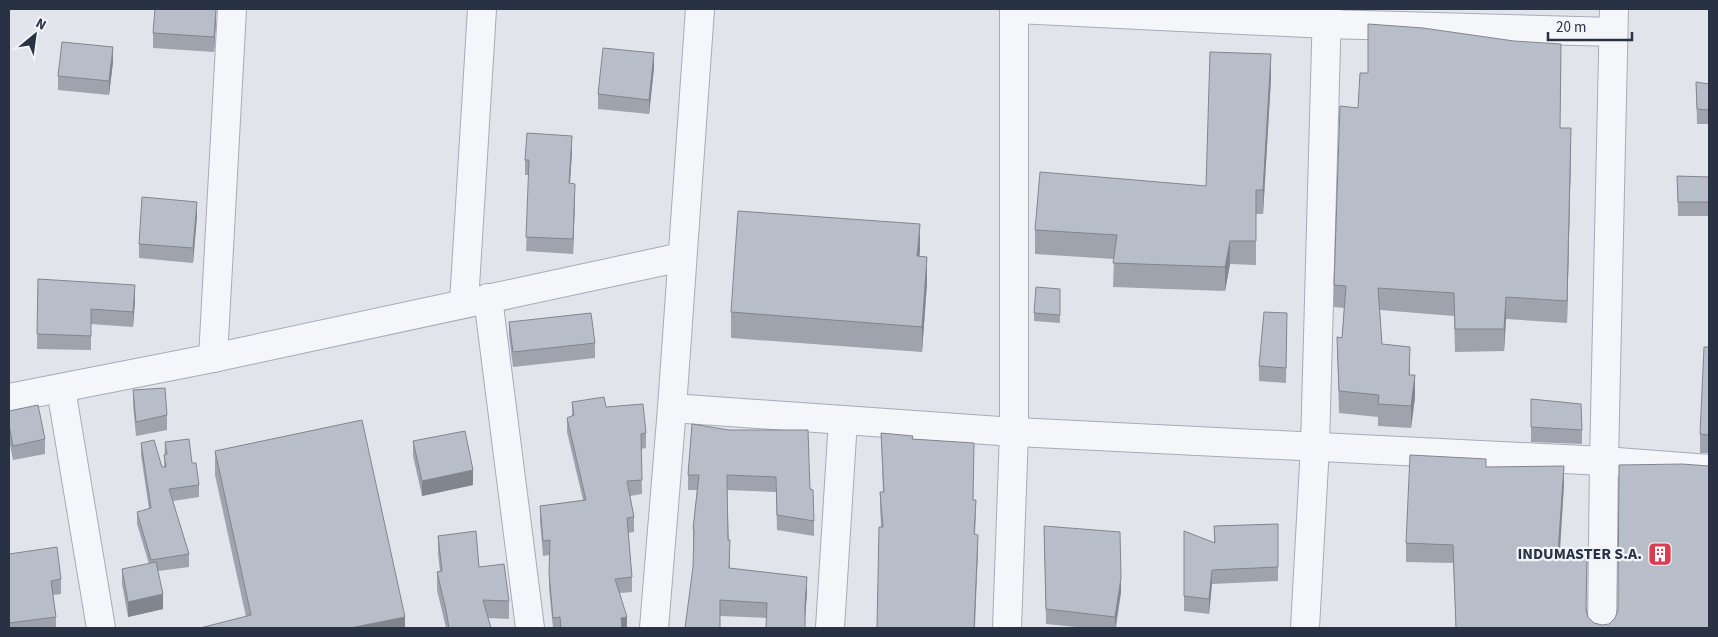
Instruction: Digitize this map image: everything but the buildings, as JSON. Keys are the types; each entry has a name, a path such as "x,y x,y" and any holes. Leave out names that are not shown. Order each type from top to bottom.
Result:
{"street":[{"path":"213,358 232,9"},
{"path":"482,9 476,301 530,628"},
{"path":"654,628 672,408 700,9"},
{"path":"1008,628 1014,432 1014,9 1614,20 1602,628"},
{"path":"1305,628 1315,446 1327,16"},
{"path":"9,398 213,358 682,257"},
{"path":"61,388 101,628"},
{"path":"672,408 1014,432 1604,461 1709,469"},
{"path":"830,628 843,420"}],"place":[{"name":"INDUMASTER S.A.","path":"1660,554"}]}
